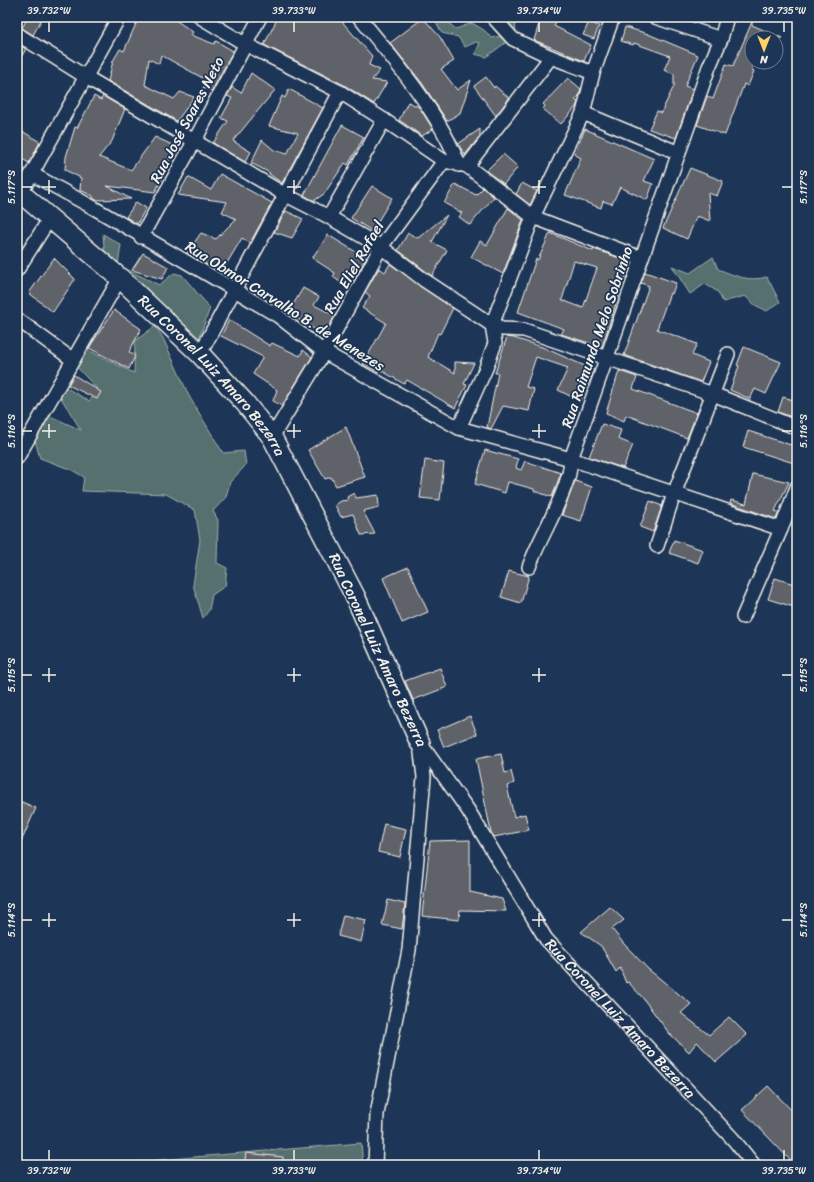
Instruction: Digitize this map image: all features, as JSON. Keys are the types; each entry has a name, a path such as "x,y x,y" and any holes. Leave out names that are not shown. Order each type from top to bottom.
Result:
{"street":[{"path":"19,192 32,174 119,17"},
{"path":"200,17 246,44 340,92 444,161 463,165"},
{"name":"Rua José Soares Neto","path":"141,237 195,140 260,17"},
{"path":"359,17 413,84 463,165 533,217 641,258"},
{"path":"493,17 513,39 551,57 593,73"},
{"path":"459,428 486,368 495,342 492,325 533,217 583,114 593,73 613,17"},
{"path":"655,17 721,39"},
{"name":"Rua Raimundo Melo Sobrinho","path":"530,567 537,544 568,480 571,459 678,153 721,39 727,17"},
{"path":"17,34 86,77 195,140 284,194 381,247 424,280 492,325 502,329 524,330 713,394 797,428"},
{"path":"463,165 551,57"},
{"path":"200,354 284,194 340,92"},
{"path":"583,114 678,153"},
{"path":"328,217 384,120"},
{"name":"Rua Eliel Rafael","path":"272,437 324,352 381,247 444,161"},
{"name":"Rua Obmor Carvalho B. de Menezes","path":"32,174 94,208 141,237 278,316 324,352 459,428 571,459"},
{"name":"Rua Coronel Luiz Amaro Bezerra","path":"19,192 120,278 200,354 245,403 272,437 356,596 420,743 468,810 546,939 733,1139 754,1165"},
{"path":"17,270 50,218"},
{"path":"17,458 21,442 73,360 120,278"},
{"path":"17,319 73,360"},
{"path":"657,546 674,494 728,354"},
{"path":"571,459 781,529"},
{"path":"744,616 797,487"},
{"path":"375,1165 377,1114 409,950 424,777 420,743"}],"green space":[{"path":"433,17 441,17 456,29 472,23 484,30 492,38 501,36 488,17 513,17 515,19 516,35 486,57 475,54 480,43 476,42 465,47 458,37 442,33"},
{"path":"103,234 121,245 118,265 159,285 174,273 182,275 210,308 199,339 194,340 105,258"},
{"path":"713,257 718,269 731,274 748,279 767,277 780,302 767,311 755,305 745,296 723,302 718,292 705,284 690,294 672,266 690,273"},
{"path":"155,326 163,338 189,396 223,453 244,451 246,465 230,482 226,497 213,511 218,520 217,563 227,568 225,586 212,595 209,610 203,618 193,585 200,540 195,510 166,494 82,491 84,477 72,470 40,458 34,437 48,415 81,430 61,398 63,386 89,401 98,390 75,365 86,349 134,373 135,341"},
{"path":"361,1143 363,1165 99,1165"}],"building":[{"path":"28,17 43,17 33,35 22,28"},
{"path":"139,17 171,17 193,32 191,35 214,44 216,41 233,51 212,91 203,88 208,81 161,55 159,64 149,59 145,85 174,99 180,92 194,97 177,121 108,81 113,61 120,49 124,51"},
{"path":"278,17 338,17 372,56 369,65 380,70 372,80 387,82 374,104 344,85 264,45"},
{"path":"544,17 558,17 554,26 591,45 584,61 534,40 539,24"},
{"path":"423,18 440,37 454,61 441,69 457,90 471,80 460,113 447,121 422,83 390,43"},
{"path":"589,22 599,26 594,39 583,35"},
{"path":"752,22 752,25 764,30 749,30"},
{"path":"625,27 648,34 698,55 685,86 693,89 676,138 649,129 657,111 661,113 674,86 674,74 664,70 670,56 634,43 633,45 621,41"},
{"path":"744,41 744,70 754,71 748,86 744,84 725,135 697,125 707,96 713,99 726,64 733,66"},
{"path":"17,43 26,49 17,64"},
{"path":"251,73 275,90 233,141 251,152 245,162 213,143 228,121 221,118 232,98 227,96 232,87 241,93"},
{"path":"486,77 494,88 495,86 509,98 496,116 474,86"},
{"path":"568,78 581,89 579,96 575,100 578,102 576,107 561,124 543,109 545,106 543,104"},
{"path":"289,89 323,108 282,183 269,174 270,173 251,163 262,140 274,150 287,154 298,133 269,126 282,96 285,98"},
{"path":"94,96 101,100 103,96 125,109 112,141 99,157 131,170 155,137 181,149 158,171 164,175 155,192 107,186 131,199 96,200 93,196 80,190 81,178 65,170 66,157 75,127 77,128"},
{"path":"408,102 419,107 433,129 422,136 399,120"},
{"path":"342,125 364,137 348,165 345,163 324,194 315,200 312,200 304,195"},
{"path":"17,128 40,142 29,163 17,156"},
{"path":"480,129 480,136 465,155 458,144"},
{"path":"585,129 654,159 644,181 653,184 647,200 620,187 612,204 603,201 601,208 565,195 581,158 574,154"},
{"path":"503,154 518,167 504,184 486,171"},
{"path":"690,168 723,181 717,196 708,193 710,221 697,216 687,239 663,228"},
{"path":"220,174 272,203 250,243 242,238 221,273 187,253 201,233 216,239 236,219 222,212 227,202 178,195 188,177 211,190"},
{"path":"522,183 537,191 530,205 516,194"},
{"path":"455,184 476,195 483,188 494,197 470,225 459,217 462,213 444,203"},
{"path":"372,186 392,198 372,231 351,218"},
{"path":"136,202 146,208 137,224 126,217"},
{"path":"508,208 523,220 503,274 471,257 480,241 487,245"},
{"path":"286,211 303,219 292,238 274,232"},
{"path":"447,215 432,242 447,250 432,276 398,250 408,233 418,238"},
{"path":"550,233 593,251 593,249 630,262 630,267 623,282 602,347 561,334 564,329 518,312 536,259 538,260","holes":["574,261 597,268 583,308 562,300"]},
{"path":"328,235 366,258 352,283 351,282 347,287 333,277 335,273 312,258"},
{"path":"143,253 168,267 162,279 132,270"},
{"path":"54,258 75,279 53,312 29,293"},
{"path":"390,264 453,308 440,334 438,333 428,357 455,373 455,362 474,363 464,384 467,385 455,408 407,380 404,384 379,369 378,372 363,364 386,323 362,308 370,296 365,292 379,268 385,272"},
{"path":"645,272 676,283 672,294 670,293 657,329 697,344 692,355 709,362 701,382 624,355 649,286 641,283"},
{"path":"303,288 319,297 314,305 335,316 324,335 288,313"},
{"path":"114,310 141,329 129,352 135,356 129,369 89,348"},
{"path":"229,320 270,346 272,343 300,356 303,350 312,357 282,406 273,401 277,390 253,374 263,357 221,336"},
{"path":"507,337 542,347 594,370 580,401 558,390 568,368 536,357 526,387 534,389 529,411 503,406 491,429 487,427 498,373 495,373"},
{"path":"744,347 781,362 766,394 755,389 750,399 730,390"},
{"path":"619,371 637,377 633,389 697,413 687,438 626,415 624,421 606,413"},
{"path":"74,375 101,392 97,399 68,385"},
{"path":"783,397 797,401 797,419 778,412"},
{"path":"602,424 621,430 618,439 633,445 623,468 589,457"},
{"path":"346,427 365,477 336,486 331,477 325,479 308,450"},
{"path":"748,431 797,447 797,464 743,447"},
{"path":"485,450 518,459 516,468 521,470 525,461 561,473 552,497 534,491 534,489 508,482 505,493 475,484"},
{"path":"425,460 444,463 440,500 420,498"},
{"path":"753,474 789,482 775,511 779,512 776,519 730,503 731,500 746,504"},
{"path":"575,481 592,487 581,521 562,515"},
{"path":"354,493 356,498 378,495 379,507 363,511 375,534 361,535 353,514 341,517 335,505 341,501 348,500 347,497"},
{"path":"650,501 662,506 653,532 640,527"},
{"path":"674,540 703,550 698,563 669,553"},
{"path":"408,567 428,612 402,623 383,578"},
{"path":"509,571 529,576 521,603 501,597"},
{"path":"775,578 797,585 797,608 768,599"},
{"path":"440,668 447,687 413,700 405,681"},
{"path":"470,716 477,734 444,747 437,730"},
{"path":"501,754 505,773 511,771 514,783 507,786 514,817 525,814 529,830 494,837 491,832 476,759"},
{"path":"17,800 36,808 17,851"},
{"path":"384,824 406,829 400,857 378,852"},
{"path":"470,840 470,892 502,899 506,911 460,910 459,920 422,916 430,841"},
{"path":"388,900 405,904 402,929 382,925"},
{"path":"610,907 624,920 612,929 624,944 648,969 691,1004 681,1013 709,1035 729,1017 747,1035 716,1062 697,1042 689,1052 669,1033 642,997 628,982 626,983 620,968 616,972 601,946 581,932"},
{"path":"343,915 366,920 361,942 338,936"},
{"path":"768,1086 797,1116 797,1165 795,1165 742,1110"},
{"path":"246,1153 283,1157 283,1165 244,1165"}]}
